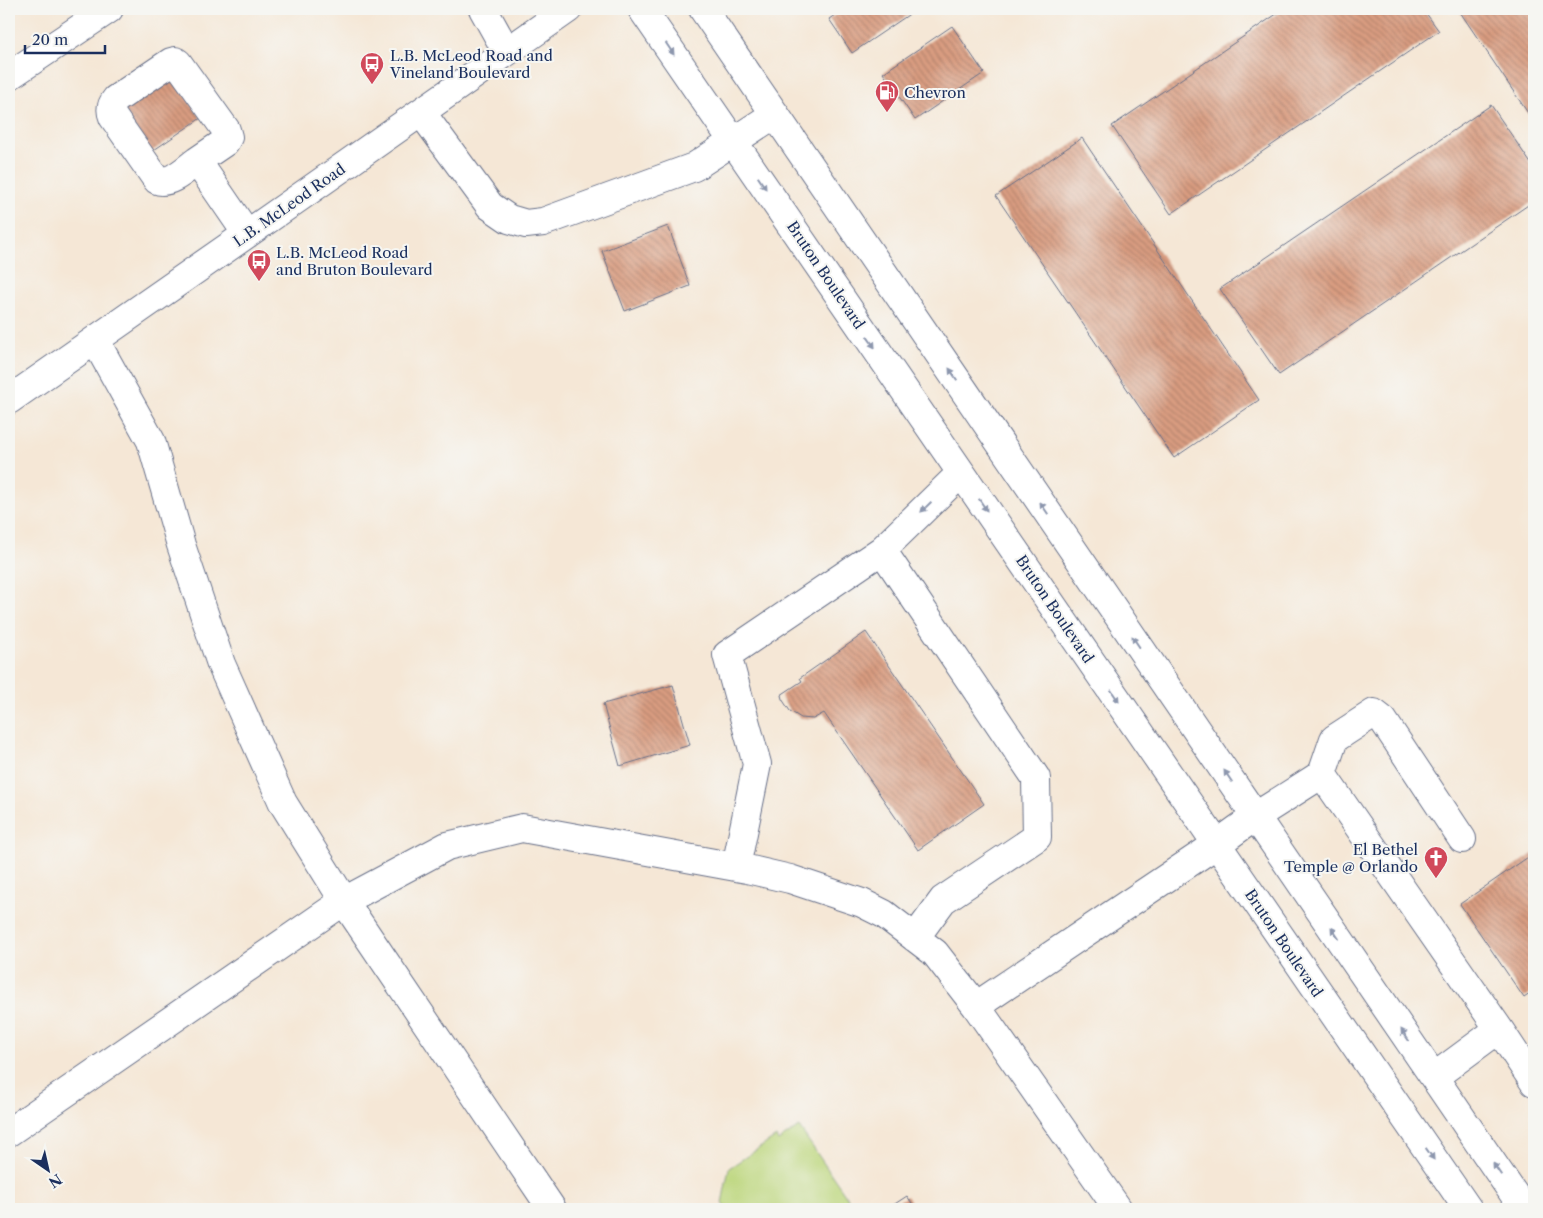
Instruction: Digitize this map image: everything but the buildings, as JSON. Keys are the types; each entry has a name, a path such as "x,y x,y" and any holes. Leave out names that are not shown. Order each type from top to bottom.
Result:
{"street":[{"path":"9,76 109,9"},
{"path":"483,9 506,52"},
{"name":"L.B. McLeod Road","path":"9,400 568,9"},
{"name":"Bruton Boulevard","path":"642,9 1468,1209"},
{"path":"703,9 1524,1209"},
{"path":"175,61 178,63 226,130 228,137 225,142 198,161 168,180 162,182 157,180 113,117 111,108 113,103 116,99 171,62 175,61"},
{"path":"422,112 490,206 509,219 526,224 543,222 694,167 775,114"},
{"path":"198,161 247,234"},
{"path":"95,340 151,441 181,545 221,664 283,803 344,901 552,1209"},
{"path":"736,868 756,764 727,655 882,550 962,473"},
{"path":"882,550 1036,778 1037,837 943,900 915,938"},
{"path":"976,1006 1256,816 1322,774 1334,739 1374,712 1383,720 1462,839"},
{"path":"1322,774 1534,1082"},
{"path":"9,1132 344,901 448,846 522,828 790,879 862,903 884,914 935,953 976,1006 1118,1209"},
{"path":"1434,1077 1499,1029"}],"green space":[{"path":"799,1127 855,1209 726,1209 722,1203 729,1168 776,1137 778,1141"}],"place":[{"name":"L.B. McLeod Road and Vineland Boulevard","path":"372,85"},
{"name":"Chevron","path":"887,113"},
{"name":"L.B. McLeod Road and Bruton Boulevard","path":"259,282"},
{"name":"El Bethel Temple @ Orlando","path":"1436,879"}]}
